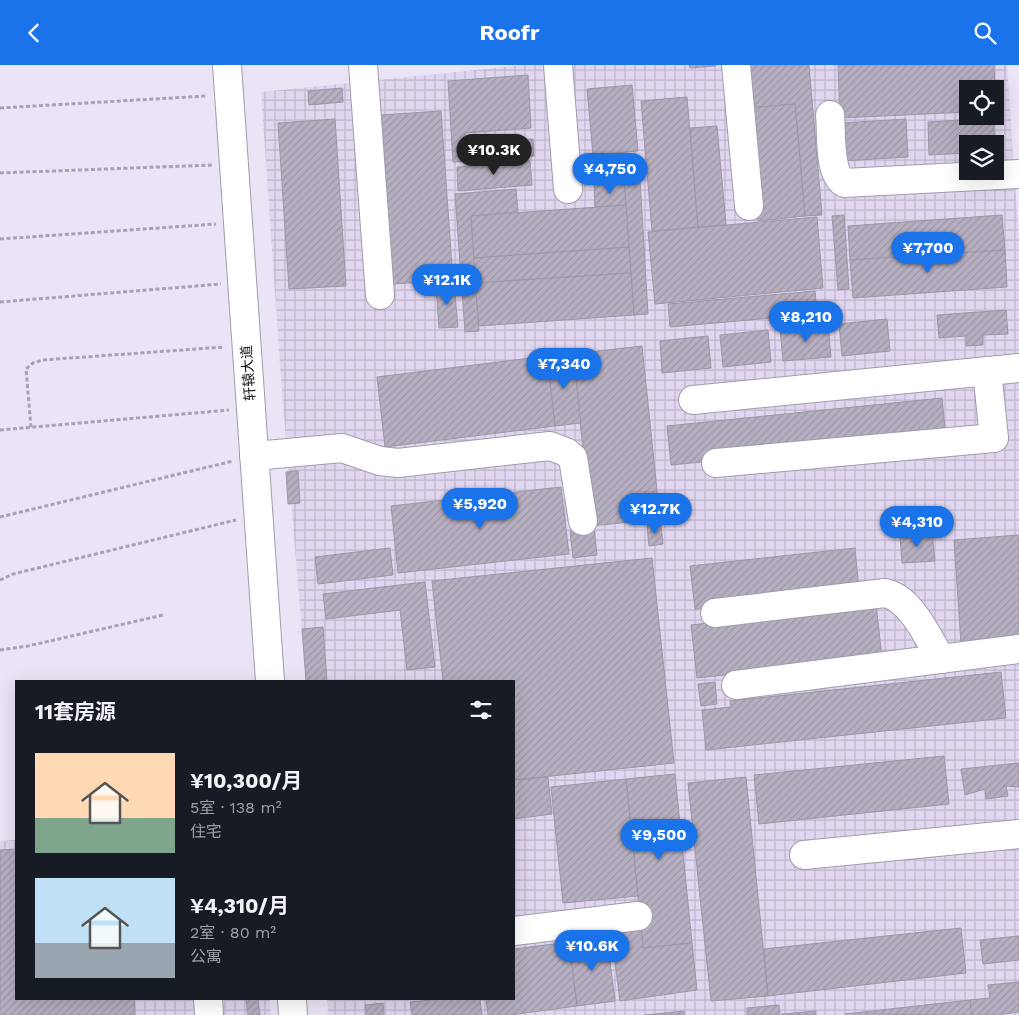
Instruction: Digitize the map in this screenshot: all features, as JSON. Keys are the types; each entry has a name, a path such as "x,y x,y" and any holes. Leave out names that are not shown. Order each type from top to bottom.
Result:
{"street":[{"name":"轩辕大道","path":"227,65 270,680"},
{"path":"363,65 380,295"},
{"path":"558,65 568,189"},
{"path":"736,65 749,206"},
{"path":"830,115 834,166 839,179 844,183 1019,173"},
{"path":"693,400 1019,367"},
{"path":"716,463 994,438 987,371"},
{"path":"254,457 342,448 380,461 398,463 550,446 566,452 573,458 583,521"},
{"path":"715,613 885,593 892,595 909,607 941,659"},
{"path":"736,685 1019,649"},
{"path":"804,855 1019,834"},
{"path":"515,931 638,916"},
{"path":"208,1000 209,1015"},
{"path":"292,1000 293,1015"}],"path":[{"path":"0,108 189,96 229,96"},
{"path":"0,173 234,165"},
{"path":"0,239 238,223"},
{"path":"0,302 242,282"},
{"path":"31,427 26,369 33,363 43,360 246,345"},
{"path":"0,430 251,408"},
{"path":"0,517 254,457"},
{"path":"0,580 13,574 258,515"},
{"path":"0,650 28,646 163,615"}],"shaded area":[{"path":"524,65 1007,65 1019,240 1019,1015 328,1015 327,1000 515,1000 515,680 306,680 281,379 261,92"},
{"path":"15,840 15,1000 270,1000 271,1015 0,1015 0,841"}],"building":[{"path":"689,65 716,65 716,66 690,68"},
{"path":"744,65 809,65 822,215 805,216 795,104 748,108"},
{"path":"838,65 994,65 995,80 959,80 959,112 840,118"},
{"path":"528,75 531,128 465,133 466,143 533,139 534,156 453,162 448,81"},
{"path":"632,85 638,151 593,155 587,89"},
{"path":"342,88 343,102 309,105 308,91"},
{"path":"687,97 698,227 652,231 641,101"},
{"path":"795,104 805,216 758,221 748,108"},
{"path":"441,111 453,280 393,284 381,115"},
{"path":"335,119 346,286 289,289 278,123"},
{"path":"906,119 908,157 843,161 841,123"},
{"path":"959,120 959,125 994,125 994,135 959,135 959,153 929,155 928,122"},
{"path":"717,126 726,225 698,227 690,128"},
{"path":"530,161 532,185 458,191 457,167"},
{"path":"640,180 648,314 634,315 624,182"},
{"path":"624,182 626,205 595,207 594,184"},
{"path":"516,189 518,212 471,216 479,331 465,332 455,194"},
{"path":"626,205 629,247 474,258 471,216"},
{"path":"844,215 849,289 838,290 832,216"},
{"path":"1002,215 1005,250 850,260 848,226"},
{"path":"817,217 823,288 655,304 648,232"},
{"path":"629,247 631,273 475,283 474,258"},
{"path":"1005,250 1007,287 853,298 850,260"},
{"path":"631,273 634,315 479,326 475,283"},
{"path":"454,284 458,327 439,328 436,286"},
{"path":"815,291 817,314 670,327 668,304"},
{"path":"1006,310 1008,334 983,335 983,345 966,346 966,336 939,338 937,315"},
{"path":"887,319 890,351 842,356 839,324"},
{"path":"828,325 831,357 783,361 780,329"},
{"path":"768,330 771,362 723,367 720,335"},
{"path":"708,336 711,368 662,373 660,341"},
{"path":"642,346 660,519 591,526 573,354"},
{"path":"573,354 581,423 555,426 547,356"},
{"path":"547,356 555,426 385,447 377,377"},
{"path":"942,398 946,438 671,465 667,426"},
{"path":"298,471 300,503 288,504 286,472"},
{"path":"561,487 569,554 398,573 391,506"},
{"path":"661,525 663,544 649,546 647,526"},
{"path":"594,528 597,555 573,558 570,531"},
{"path":"932,533 935,561 902,563 900,536"},
{"path":"1019,535 1019,640 961,644 954,540"},
{"path":"390,548 393,575 318,584 315,557"},
{"path":"855,548 859,590 695,609 690,566"},
{"path":"652,558 674,763 515,780 515,680 443,680 432,581"},
{"path":"425,582 435,667 407,670 400,610 326,619 323,594"},
{"path":"876,604 882,658 697,678 691,625"},
{"path":"323,627 327,680 306,680 302,629"},
{"path":"1001,672 1006,718 706,750 702,710 731,707 730,701"},
{"path":"715,682 717,704 701,706 698,684"},
{"path":"944,756 949,804 759,824 754,775"},
{"path":"1019,763 1019,787 1006,786 1008,796 986,799 985,789 965,795 961,769"},
{"path":"675,774 692,943 643,948 626,779"},
{"path":"548,777 552,814 515,819 515,780"},
{"path":"746,777 768,996 711,1001 688,783"},
{"path":"626,779 638,896 563,903 551,787"},
{"path":"15,849 15,1000 134,1000 135,1015 0,1015 0,850"},
{"path":"641,926 643,948 692,943 697,990 620,1001 611,930"},
{"path":"961,928 966,973 768,996 764,949"},
{"path":"1019,936 1019,960 983,964 980,940"},
{"path":"607,938 615,1001 577,1006 569,942"},
{"path":"569,942 577,1006 510,1015 488,1015 486,1000 515,1000 515,949"},
{"path":"1019,982 1019,1012 996,1015 972,1015 970,1000 990,998 988,985"},
{"path":"246,1000 258,1000 260,1015 248,1015"},
{"path":"480,1000 482,1015 412,1015 410,1002"},
{"path":"970,1000 972,1015 845,1014"},
{"path":"383,1003 384,1015 366,1015 365,1005"},
{"path":"779,1005 780,1015 747,1015 747,1008"},
{"path":"684,1011 684,1015 645,1015"},
{"path":"816,1011 816,1015 782,1015 782,1014"}]}
